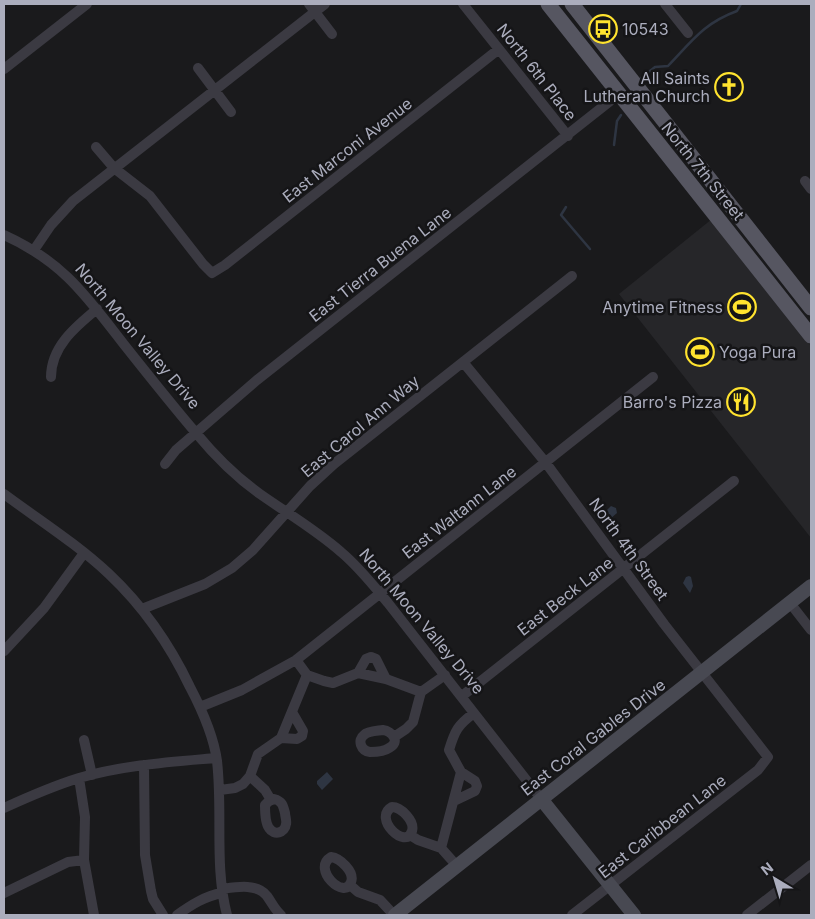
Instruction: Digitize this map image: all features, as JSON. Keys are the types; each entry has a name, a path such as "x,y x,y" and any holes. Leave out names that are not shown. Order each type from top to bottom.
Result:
{"main road":[{"name":"North 7th Street","path":"548,4 811,336"},
{"name":"North 7th Street","path":"572,4 811,308"},
{"path":"606,77 642,92 638,118"}],"street":[{"path":"4,69 87,4"},
{"path":"34,250 63,211 114,168 215,90 312,8 325,4"},
{"name":"North 6th Place","path":"464,4 568,136"},
{"path":"665,4 688,33"},
{"path":"312,8 332,34"},
{"name":"East Marconi Avenue","path":"114,168 150,196 212,273 225,265 499,49"},
{"path":"198,68 231,112"},
{"name":"East Tierra Buena Lane","path":"165,464 176,450 257,380 620,94"},
{"path":"96,147 114,168"},
{"name":"North Moon Valley Drive","path":"4,235 34,250 68,276 209,450 236,475 341,552 362,572 634,915"},
{"name":"East Carol Ann Way","path":"142,609 188,592 219,577 253,550 310,486 334,464 572,276"},
{"path":"51,377 51,367 56,352 64,340 78,325 97,310"},
{"name":"North 4th Street","path":"463,362 546,463 702,673 768,757"},
{"name":"East Waltann Lane","path":"200,707 242,690 296,660 653,377"},
{"name":"East Beck Lane","path":"462,696 734,481"},
{"path":"4,494 84,553 109,574 142,609 174,654 200,707 216,758 220,790 222,891 227,915"},
{"path":"4,651 44,608 84,553"},
{"name":"East Coral Gables Drive","path":"394,915 811,586"},
{"path":"790,603 811,630"},
{"path":"358,673 366,659 372,656 376,659 386,679"},
{"path":"296,660 307,674 333,683 358,673 386,679 421,692"},
{"path":"220,790 234,788 243,784 250,776 258,754 281,738 307,674"},
{"path":"394,737 413,722 421,692 445,675"},
{"path":"281,738 297,739 302,736 303,730 292,712"},
{"path":"454,801 475,791 477,786 475,781 461,772 449,750 453,736 461,723 474,713"},
{"path":"84,740 92,775"},
{"name":"East Caribbean Lane","path":"572,915 758,770 768,757"},
{"path":"4,808 46,789 79,778 144,765 216,758"},
{"path":"144,765 145,855 153,899 163,915"},
{"path":"441,848 461,772"},
{"path":"250,776 265,790 271,800"},
{"path":"79,778 85,817 84,860 94,915"},
{"path":"410,835 418,840 441,848 457,866"},
{"path":"4,893 68,862 84,860"},
{"path":"747,915 811,865"},
{"path":"350,885 358,892 380,900 394,915"},
{"path":"176,915 192,904 222,891 234,887 252,887 265,894 281,915"}],"shaded area":[{"path":"712,219 811,346 811,538 619,294"}],"water":[{"path":"611,506 616,508 617,513 610,519 604,516"},
{"path":"689,576 693,586 690,593 683,583 686,577"},
{"path":"327,772 333,779 322,790 317,781"}],"waterway":[{"path":"641,78 655,67 668,66 707,27 737,11 741,4"},
{"path":"614,145 617,121 621,115"},
{"path":"566,207 561,215 590,249"}],"place":[{"name":"10543","path":"603,29"},
{"name":"All Saints Lutheran Church","path":"729,87"},
{"name":"Anytime Fitness","path":"742,307"},
{"name":"Yoga Pura","path":"700,352"},
{"name":"Barro's Pizza","path":"741,402"}]}
